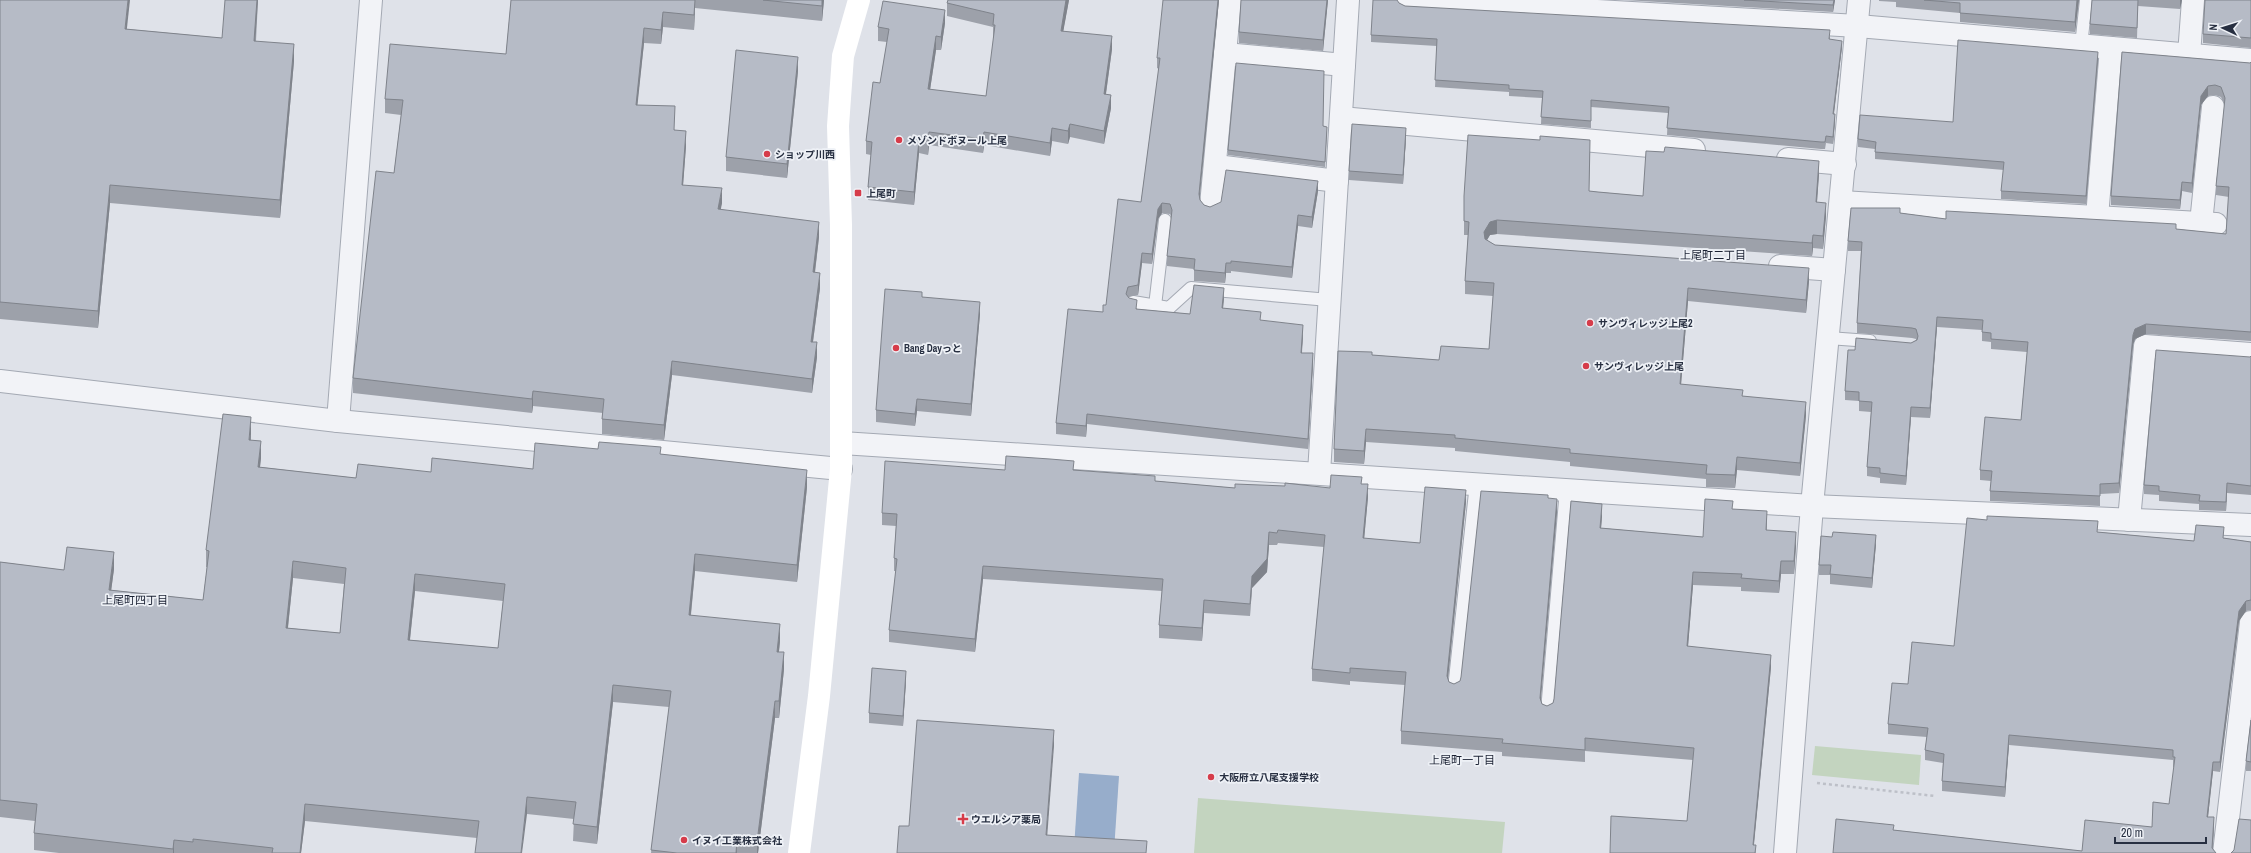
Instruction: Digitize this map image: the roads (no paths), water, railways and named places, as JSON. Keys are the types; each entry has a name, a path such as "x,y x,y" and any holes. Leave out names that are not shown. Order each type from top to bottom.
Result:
{"street":[{"path":"338,421 371,0"},
{"path":"799,853 819,696 841,469 841,225 838,126 843,56 859,0"},
{"path":"1211,205 1216,166 1230,0"},
{"path":"1319,473 1348,0"},
{"path":"1406,0 1525,3 1858,26 2251,60"},
{"path":"1785,853 1812,506 1858,26 1859,0"},
{"path":"2189,55 2193,0"},
{"path":"2097,217 2111,48"},
{"path":"1226,54 1344,65"},
{"path":"1841,202 2208,223 2213,107"},
{"path":"1341,118 1711,152"},
{"path":"1766,157 1844,164"},
{"path":"1216,166 1337,181"},
{"path":"1763,265 1834,270"},
{"path":"2129,520 2145,346 2251,354"},
{"path":"0,381 338,421 841,469"},
{"path":"842,443 1812,506 2129,520 2250,519"},
{"path":"2224,853 2251,622"}],"lane":[{"path":"2081,46 2086,0"},
{"path":"1155,306 1165,220"},
{"path":"1133,302 1169,308 1191,288 1329,300"},
{"path":"1828,338 1881,342"},
{"path":"1454,689 1476,483"},
{"path":"1547,711 1566,489"}],"water":[{"path":"1079,773 1119,776 1114,851 1074,848"}],"place":[{"name":"メゾンドボヌール上尾","path":"899,140"},
{"name":"ショップ川西","path":"767,154"},
{"name":"上尾町","path":"858,193"},
{"name":"サンヴィレッジ上尾2","path":"1590,323"},
{"name":"Bang Dayっと","path":"896,348"},
{"name":"サンヴィレッジ上尾","path":"1586,366"},
{"name":"大阪府立八尾支援学校","path":"1211,777"},
{"name":"ウエルシア薬局","path":"963,819"},
{"name":"イヌイ工業株式会社","path":"684,840"}],"district":[{"name":"上尾町二丁目","path":"1713,255"},
{"name":"上尾町四丁目","path":"135,600"},
{"name":"上尾町一丁目","path":"1462,760"}]}
